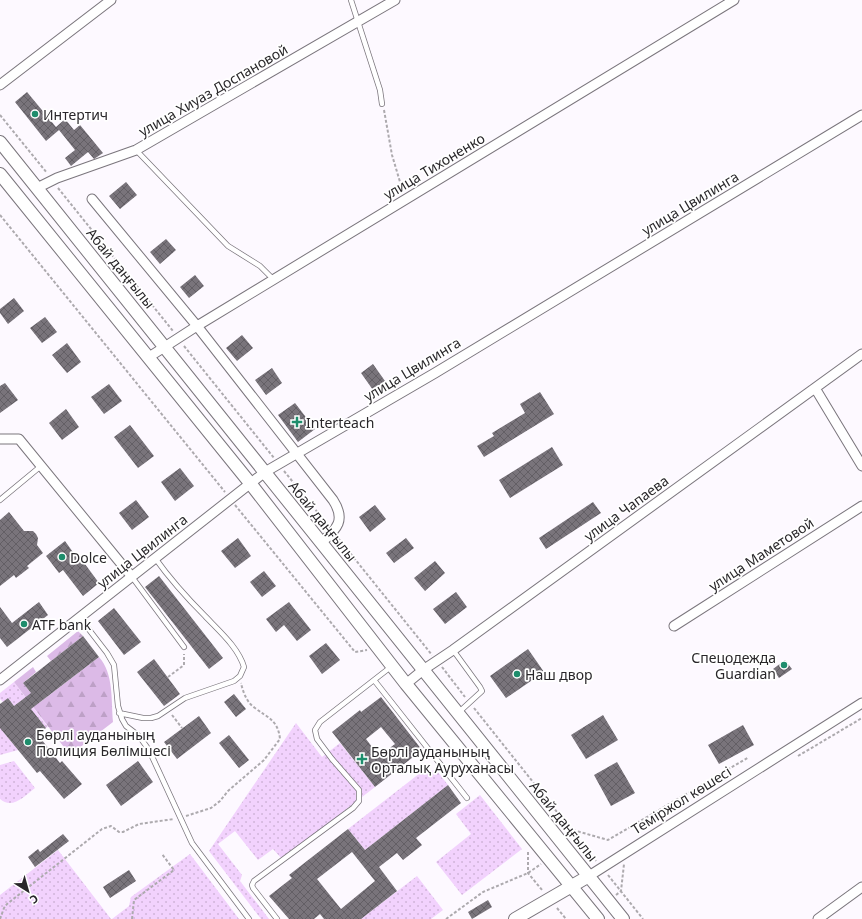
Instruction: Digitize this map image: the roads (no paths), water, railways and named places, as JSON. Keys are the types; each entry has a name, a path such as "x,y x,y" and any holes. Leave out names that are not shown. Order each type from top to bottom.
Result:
{"street":[{"path":"0,85 111,0"},
{"name":"улица Хиуаз Доспановой","path":"37,188 52,180 136,150 395,0"},
{"name":"улица Тихоненко","path":"148,357 734,0"},
{"name":"улица Цвилинга","path":"0,680 265,472 862,116"},
{"name":"Абай даңғылы","path":"0,142 623,919"},
{"path":"0,174 250,484 406,684 598,919"},
{"path":"92,200 197,326 338,508 339,519 333,532 322,542"},
{"name":"улица Чапаева","path":"406,684 423,670 453,650 862,354"},
{"path":"815,388 862,466"},
{"path":"0,439 19,439 132,577"},
{"name":"улица Маметовой","path":"674,626 862,506"},
{"name":"Теміржол көшесі","path":"515,919 602,868 862,703"},
{"path":"818,919 862,887"}],"lane":[{"path":"351,0 380,90 382,104"},
{"path":"136,150 228,246 260,266 274,280"},
{"path":"0,500 41,466"},
{"path":"119,713 143,718 158,716 185,698 234,681 240,676 244,667 243,662 227,639 173,582 155,558"},
{"path":"132,577 184,647"},
{"path":"80,618 107,653 114,665 119,713 126,726 139,736 149,750 192,843 249,919"},
{"path":"453,650 482,691 458,713"},
{"path":"277,919 253,888 252,884 254,881 353,808 359,801 359,790 317,739 316,730 320,722 392,666"},
{"path":"374,680 467,798"}],"place":[{"name":"Интертич","path":"35,114"},
{"name":"Interteach","path":"297,422"},
{"name":"Dolce","path":"62,557"},
{"name":"ATF bank","path":"24,624"},
{"name":"Спецодежда Guardian","path":"784,665"},
{"name":"Наш двор","path":"517,674"},
{"name":"Бөрлі ауданының Полиция Бөлімшесі","path":"28,742"},
{"name":"Бөрлі ауданының Орталық Ауруханасы","path":"362,759"}]}
